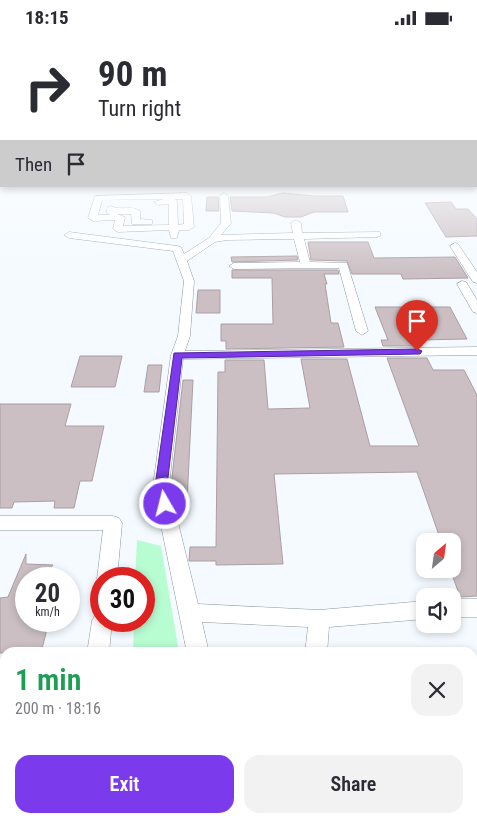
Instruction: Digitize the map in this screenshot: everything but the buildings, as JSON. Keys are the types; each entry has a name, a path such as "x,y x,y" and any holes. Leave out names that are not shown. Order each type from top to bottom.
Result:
{"street":[{"path":"98,201 93,218 120,217 118,229 173,224"},
{"path":"97,204 173,201 173,224 179,255 189,281 184,336 177,355 161,486 197,647"},
{"path":"112,203 110,212 136,211 134,222 173,224 189,227 187,201"},
{"path":"212,240 226,223 224,201"},
{"path":"296,223 306,265"},
{"path":"69,235 179,255 212,240 227,237 377,234"},
{"path":"455,246 477,280"},
{"path":"234,266 343,265 362,331"},
{"path":"462,284 473,300 477,310"},
{"path":"177,355 477,351"},
{"path":"0,523 114,523 108,567"},
{"path":"461,608 477,608"},
{"path":"190,612 319,619 416,611"},
{"path":"317,647 319,619"},
{"path":"99,647 101,632"}],"green space":[{"path":"137,540 161,546 178,647 133,647 134,632 155,632 155,567 136,567"}],"route":[{"path":"165,504 161,486 177,355 417,351"}]}
